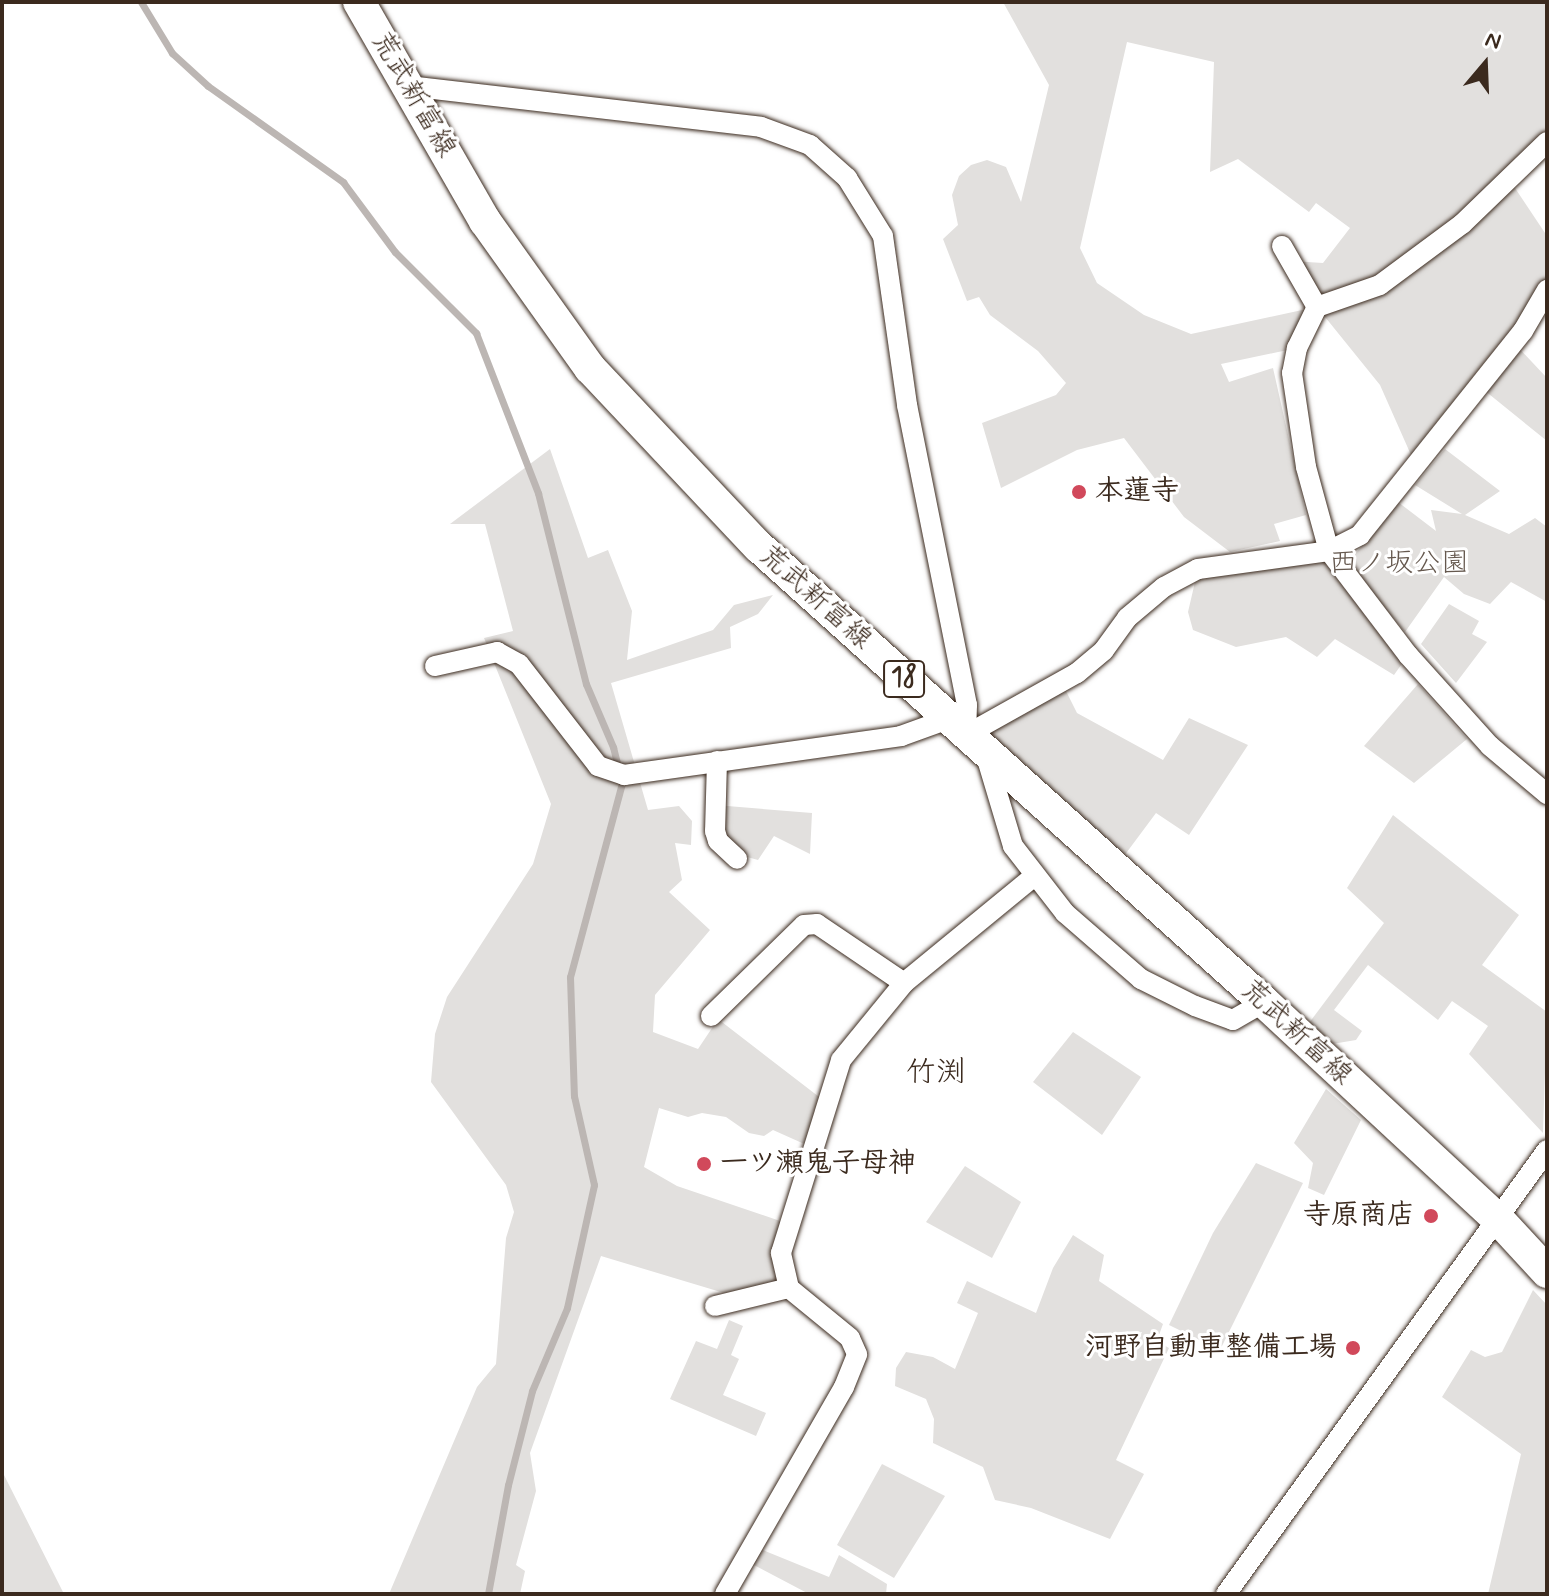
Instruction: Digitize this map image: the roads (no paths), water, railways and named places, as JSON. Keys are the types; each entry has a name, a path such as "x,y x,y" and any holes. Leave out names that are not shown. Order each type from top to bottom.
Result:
{"main road":[{"name":"荒武新富線","path":"359,2 485,221 590,368 758,546 1264,1002 1499,1220 1547,1272"}],"street":[{"path":"408,86 761,127 810,145 847,178 883,236 907,405 967,705 967,735 1013,846 1033,877 1065,913 1141,979 1233,1020 1264,1002"},
{"path":"1547,142 1462,224 1380,285 1317,307 1297,348 1292,373 1306,467 1329,551 1428,677 1490,746 1547,794"},
{"path":"1282,246 1317,307"},
{"path":"435,666 497,652 519,664 598,766 624,775 901,736 967,735 1077,673 1120,632 1127,618 1164,587 1198,569 1329,551 1360,535 1523,331 1547,290"},
{"path":"717,761 715,831 718,841 737,859"},
{"path":"725,1594 844,1387 857,1354 850,1338 789,1288 781,1253 841,1060 904,983 1033,877"},
{"path":"711,1016 804,925 817,924 904,983"},
{"path":"1226,1594 1547,1150"},
{"path":"715,1306 789,1288"}],"waterway":[{"path":"141,2 172,53 208,86 343,182 395,252 476,333 538,493 586,684 613,747 622,783 570,977 574,1096 594,1185 567,1308 532,1391 508,1485 488,1594"}],"place":[{"name":"本蓮寺","path":"1079,492"},
{"name":"一ツ瀬鬼子母神","path":"704,1164"},
{"name":"寺原商店","path":"1431,1216"},
{"name":"河野自動車整備工場","path":"1353,1348"}],"district":[{"name":"竹渕","path":"936,1073"}],"park label":[{"name":"西ノ坂公園","path":"1399,564"}]}
